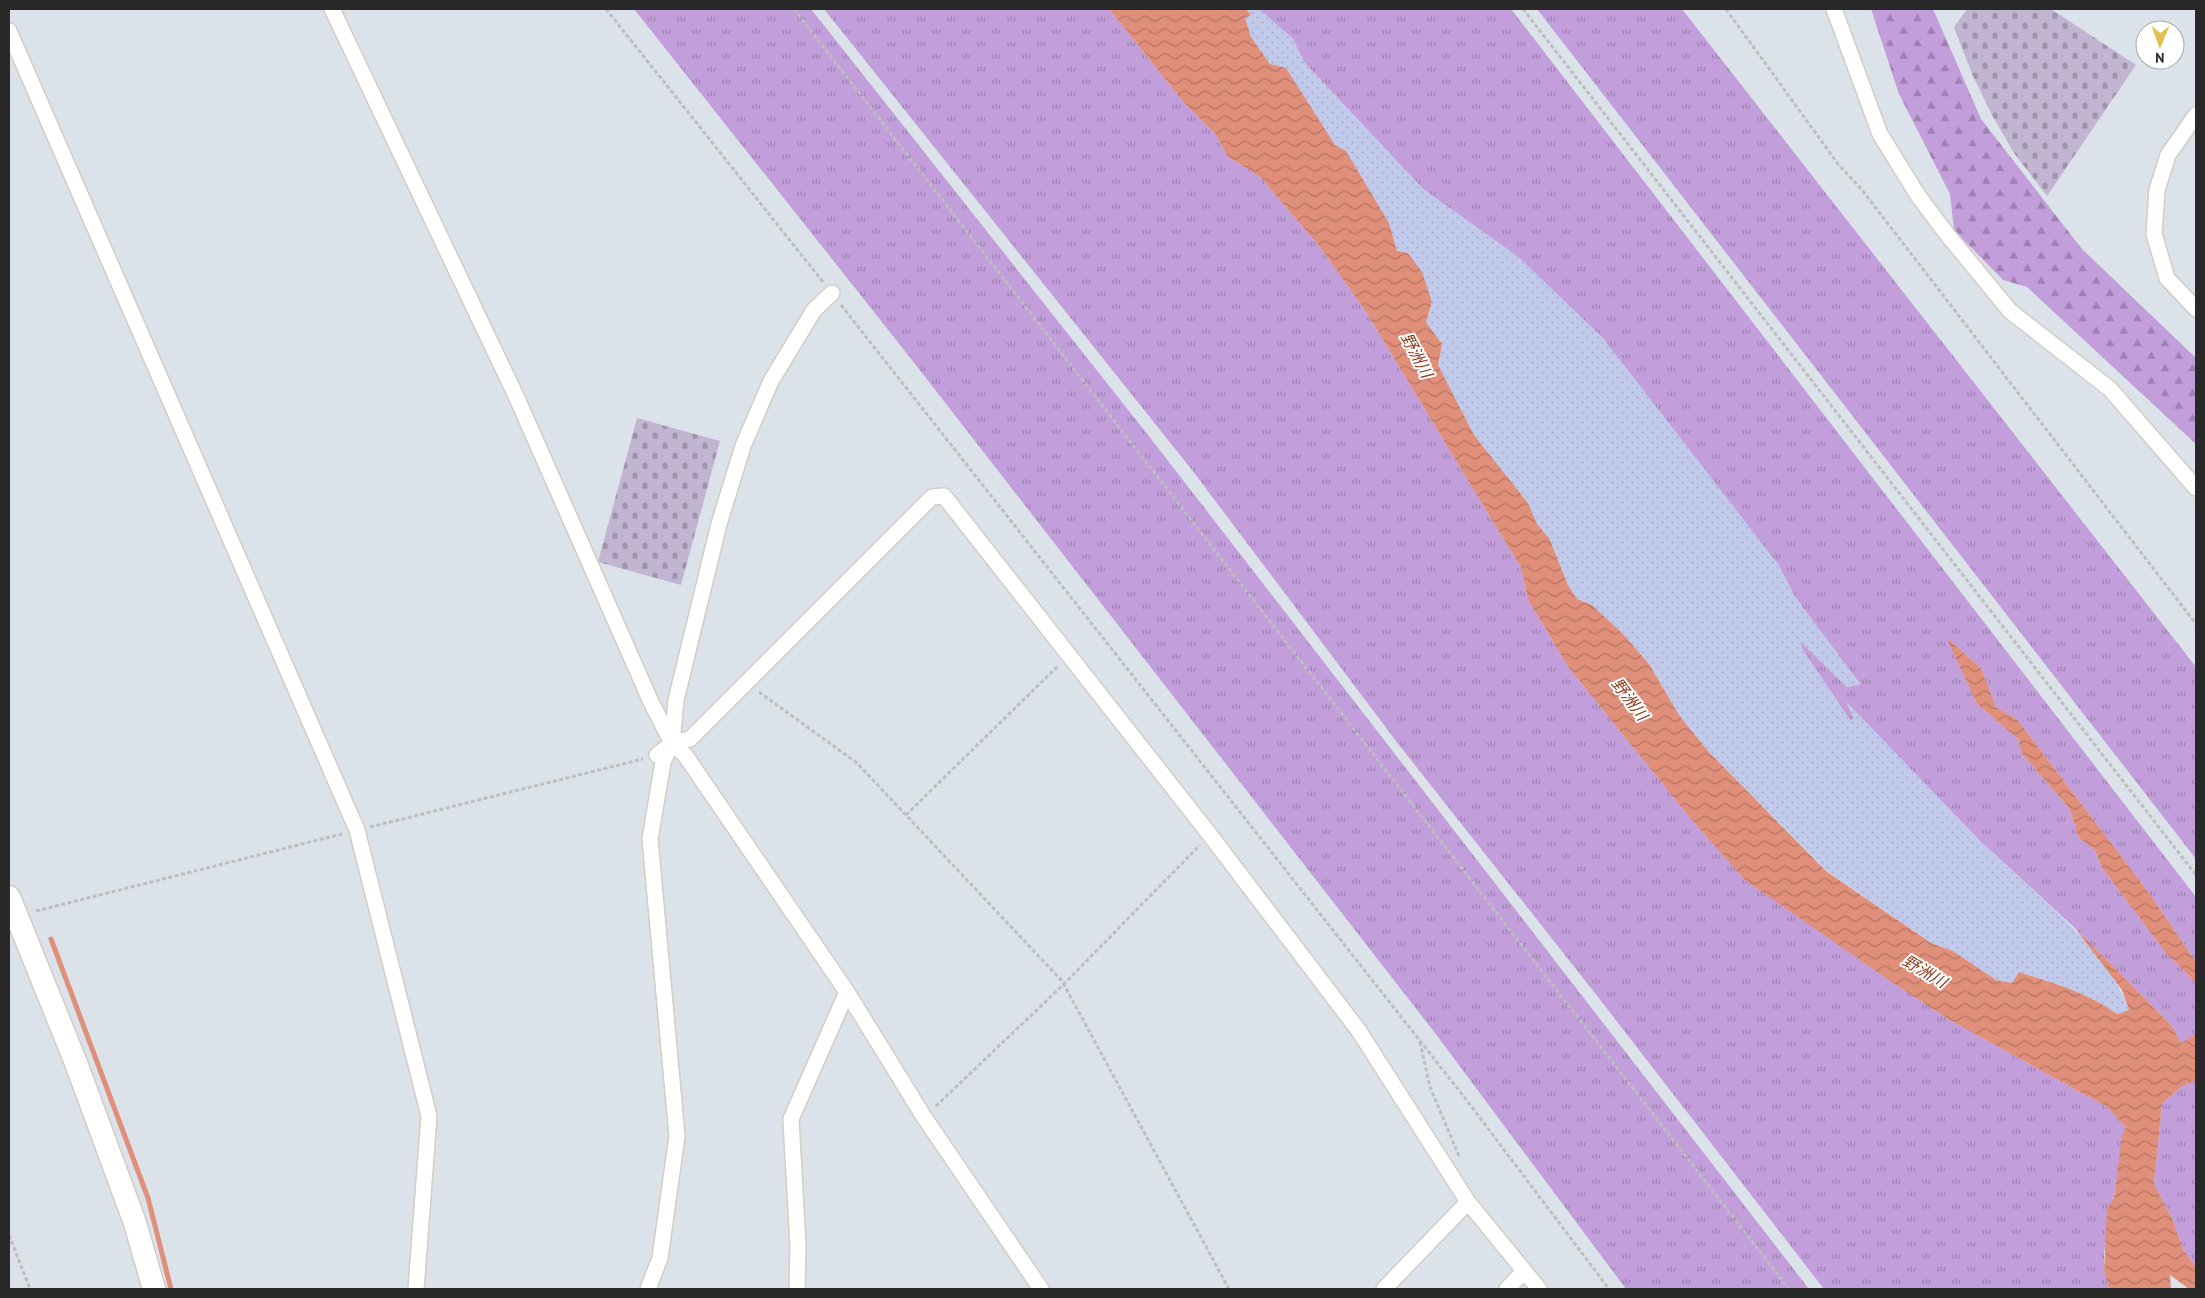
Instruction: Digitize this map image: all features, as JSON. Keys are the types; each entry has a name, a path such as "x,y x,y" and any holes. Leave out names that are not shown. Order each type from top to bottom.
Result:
{"street":[{"path":"332,9 516,396 651,702 672,743 685,755 847,992 924,1117 1041,1289"},
{"path":"1834,9 1880,134 1919,197 1946,233 2010,311 2110,389 2196,488"},
{"path":"9,32 357,830 429,1116 416,1289"},
{"path":"2196,115 2168,155 2157,190 2154,234 2167,278 2196,309"},
{"path":"648,1289 660,1258 677,1136 650,839 663,762 672,743 676,700 719,524 742,446 771,381 814,310 832,292"},
{"path":"657,755 672,743 690,739 932,497 944,496 1210,835 1359,1031 1468,1202 1539,1289"},
{"path":"12,907 76,1063 135,1223 154,1289"},
{"path":"797,1289 798,1246 791,1119 847,992"},
{"path":"1384,1289 1468,1202"},
{"path":"1507,1289 1524,1271"}],"path":[{"path":"606,9 708,140 832,292 1420,1041 1609,1289"},
{"path":"794,9 1789,1289"},
{"path":"1523,9 2196,875"},
{"path":"1726,9 1838,164 1862,190 2196,624"},
{"path":"906,815 1069,654"},
{"path":"746,683 857,763 1064,984 1229,1289"},
{"path":"12,907 357,830 657,755"},
{"path":"924,1117 1064,984 1210,835"},
{"path":"1420,1041 1430,1087 1463,1164"},
{"path":"9,1235 30,1289"}],"green space":[{"path":"634,9 811,9 1148,435 1809,1289 1626,1289 1435,1033 912,360"},
{"path":"824,9 1109,9 1185,104 1216,135 1227,156 1260,177 1320,247 1366,312 1521,568 1528,600 1569,668 1695,824 1745,879 1890,981 1948,1019 2107,1107 2126,1127 2104,1253 2104,1271 2109,1289 1824,1289 1598,997 1399,745 1192,470"},
{"path":"1259,9 1511,9 2196,897 2196,962 2152,897 2017,719 1996,707 1981,668 1947,638 1977,704 2018,739 2022,754 2069,808 2079,838 2095,850 2102,868 2166,953 2196,983 2195,1035 2181,1043 2172,1026 2075,928 1980,841 1847,703 1854,719 1850,720 1802,649 1800,641 1847,687 1860,684 1795,597 1778,564 1521,259 1423,189 1304,62 1293,39"},
{"path":"1537,9 1682,9 2196,667 2196,859"},
{"path":"1871,9 1933,9 1981,119 2082,249 2196,358 2196,444 2027,287 2003,280 1954,230 1950,194 1899,94"},
{"path":"1967,9 2051,9 2135,64 2047,196 2014,153 1992,115 1972,74 1954,27"},
{"path":"637,418 720,441 681,585 598,562"},
{"path":"2196,1080 2196,1267 2183,1249 2172,1218 2154,1184 2162,1104 2181,1087"}],"sand":[{"path":"1246,9 1259,9 1293,39 1304,62 1423,189 1521,259 1603,338 1778,564 1795,597 1860,685 1847,687 1801,642 1802,649 1850,720 1854,718 1846,702 1963,824 2085,940 2118,986 2129,1010 2117,1014 2082,994 2058,984 2019,972 2012,983 1996,980 1953,951 1931,943 1826,870 1708,751 1679,715 1649,664 1623,634 1592,605 1577,599 1568,585 1549,538 1537,524 1528,503 1474,435 1438,365 1442,344 1426,322 1432,302 1397,251 1389,223 1346,152 1335,145 1286,69 1270,64 1251,37 1245,18 1250,15"}],"water":[{"name":"野洲川","path":"1109,9 1246,9 1251,15 1245,18 1251,37 1270,64 1286,68 1335,145 1346,151 1389,223 1397,251 1408,253 1422,272 1432,302 1426,322 1442,344 1438,365 1474,435 1528,503 1537,524 1549,538 1568,585 1577,599 1592,605 1623,634 1649,664 1679,715 1708,751 1826,871 1931,943 1953,951 1996,980 2012,983 2019,972 2082,994 2117,1014 2129,1010 2122,990 2075,928 2172,1026 2181,1043 2196,1034 2196,1080 2181,1087 2162,1104 2154,1184 2172,1218 2183,1249 2196,1267 2196,1289 2189,1289 2170,1275 2171,1289 2109,1289 2104,1271 2107,1208 2114,1198 2122,1136 2126,1127 2107,1107 1948,1019 1890,981 1745,880 1695,824 1569,668 1528,600 1521,568 1366,312 1320,247 1260,177 1227,156 1216,135 1185,104"},
{"path":"1946,637 1981,668 1996,707 2017,719 2152,897 2196,962 2196,983 2166,953 2102,868 2095,850 2079,838 2069,808 2022,754 2018,739 1977,704"}],"waterway":[{"path":"51,939 148,1198 171,1289"}]}
